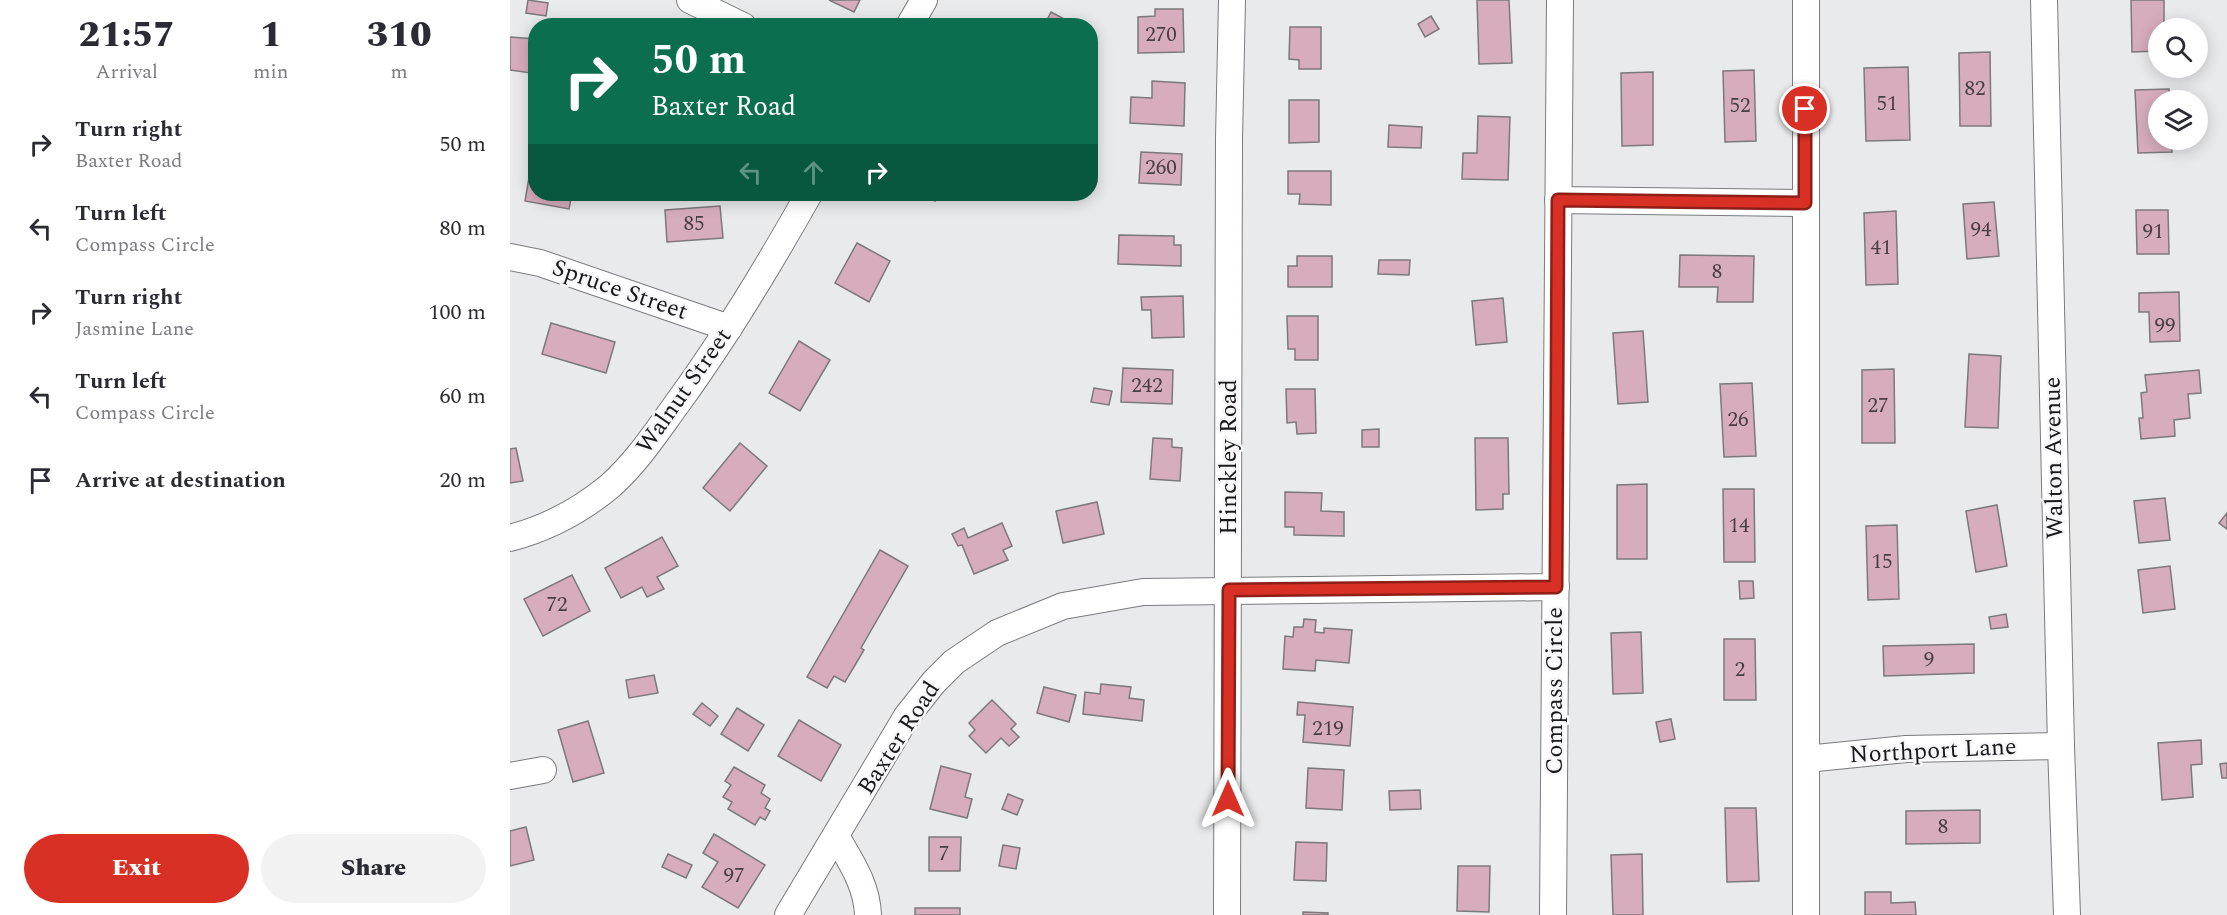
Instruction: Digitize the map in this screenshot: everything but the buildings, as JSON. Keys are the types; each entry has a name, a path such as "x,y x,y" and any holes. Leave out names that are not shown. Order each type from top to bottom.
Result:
{"street":[{"path":"690,0 727,18"},
{"path":"914,18 924,0"},
{"name":"Hinckley Road","path":"1227,915 1229,162 1232,0"},
{"name":"Compass Circle","path":"1553,915 1560,0"},
{"path":"1806,0 1806,915"},
{"name":"Walton Avenue","path":"2044,0 2067,915"},
{"path":"1558,200 1805,203"},
{"name":"Walnut Street","path":"510,538 549,525 571,514 592,500 632,465 698,375 754,291 805,201"},
{"name":"Spruce Street","path":"510,257 540,263 729,328"},
{"name":"Baxter Road","path":"789,915 907,716 934,682 954,662 997,633 1063,606 1143,592 1556,587"},
{"name":"Northport Lane","path":"1806,759 1906,749 2061,746"},
{"path":"510,776 543,770"},
{"path":"836,836 865,891 868,915"}],"route":[{"path":"1228,799 1229,590 1556,587 1558,200 1805,203 1805,109"}]}
